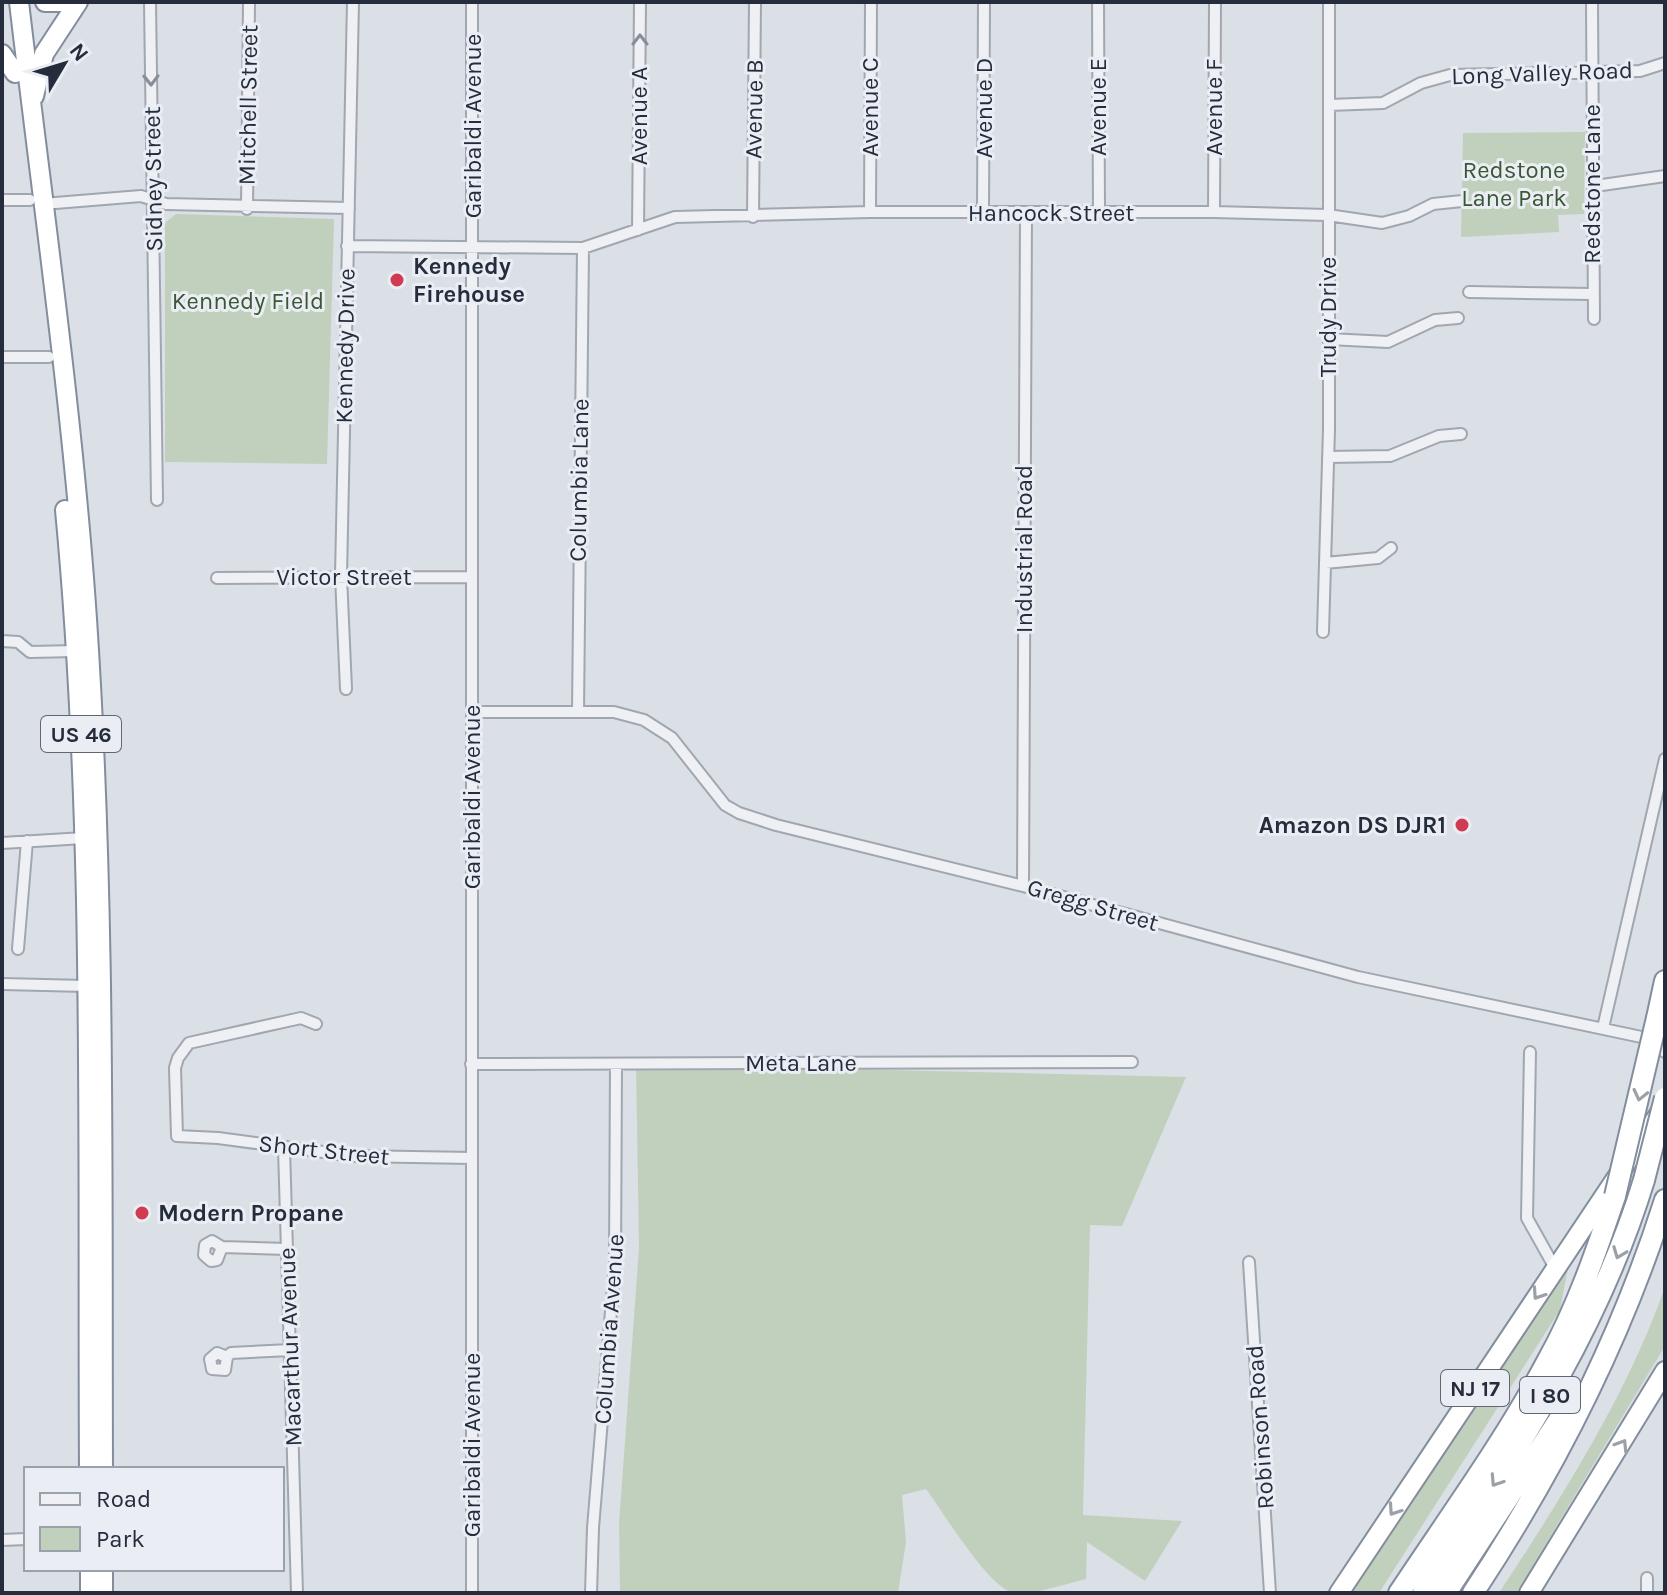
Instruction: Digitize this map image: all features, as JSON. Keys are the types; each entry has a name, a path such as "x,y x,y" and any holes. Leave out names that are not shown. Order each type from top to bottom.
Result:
{"highway":[{"name":"US 46","path":"8,2 15,73 36,202 81,548 94,744 100,958 103,1467"},
{"name":"US 46","path":"19,2 31,108 36,202 76,651 84,838 89,1467"},
{"path":"45,2 61,2"},
{"path":"31,108 44,54 78,2"},
{"path":"2,54 15,73"},
{"name":"I 80","path":"1399,1593 1493,1452 1550,1358 1585,1281 1615,1196 1665,981"},
{"name":"I 80","path":"1423,1593 1577,1349 1617,1260 1644,1180 1665,1098"},
{"name":"NJ 17","path":"1339,1593 1665,1105"},
{"name":"I 80","path":"1473,1593 1551,1466 1613,1335 1665,1200"},
{"name":"I 80","path":"1446,1593 1613,1335"},
{"path":"1531,1593 1665,1371"},
{"path":"90,1571 90,1593"},
{"path":"103,1571 103,1593"}],"street":[{"name":"Sidney Street","path":"150,2 157,500"},
{"name":"Mitchell Street","path":"247,209 249,2"},
{"name":"Kennedy Drive","path":"346,689 341,576 353,2"},
{"name":"Garibaldi Avenue","path":"472,2 472,1593"},
{"name":"Avenue A","path":"638,230 640,2"},
{"name":"Avenue B","path":"753,217 755,2"},
{"name":"Avenue C","path":"870,212 871,2"},
{"name":"Avenue D","path":"983,213 984,2"},
{"name":"Avenue E","path":"1098,2 1099,212"},
{"name":"Avenue F","path":"1214,212 1215,2"},
{"name":"Trudy Drive","path":"1323,632 1328,457 1329,2"},
{"name":"Redstone Lane","path":"1592,2 1590,72 1595,186 1594,319"},
{"name":"Long Valley Road","path":"1329,105 1383,103 1421,83 1450,75 1640,71 1665,63"},
{"path":"1595,186 1665,176"},
{"path":"2,200 36,202 141,196 154,201 247,209 349,208"},
{"name":"Hancock Street","path":"347,246 583,248 675,217 870,212 1214,212 1328,215 1382,223 1409,216 1433,204 1462,201"},
{"name":"Industrial Road","path":"1023,886 1026,213"},
{"name":"Columbia Lane","path":"578,712 583,248"},
{"path":"1469,292 1592,294"},
{"path":"1329,339 1388,342 1435,320 1458,318"},
{"path":"2,357 49,357"},
{"path":"1328,457 1390,456 1439,436 1461,434"},
{"path":"1325,563 1378,558 1391,548"},
{"name":"Victor Street","path":"217,578 471,577"},
{"path":"2,641 18,642 30,652 76,651"},
{"name":"Gregg Street","path":"473,712 628,715 657,727 686,753 715,795 739,813 1358,977 1665,1042"},
{"path":"1603,1028 1665,759"},
{"path":"2,843 84,838"},
{"path":"18,949 27,841"},
{"path":"2,984 86,986"},
{"name":"Short Street","path":"316,1024 301,1018 189,1043 175,1068 177,1136 218,1138 353,1156 472,1158"},
{"name":"Gregg Street","path":"1645,1039 1665,1052"},
{"path":"1530,1052 1527,1218 1555,1268"},
{"name":"Meta Lane","path":"471,1064 1132,1062"},
{"name":"Columbia Avenue","path":"591,1593 593,1528 615,1263 616,1064"},
{"name":"Macarthur Avenue","path":"284,1148 290,1350 288,1476 297,1593"},
{"path":"222,1247 287,1249"},
{"name":"Robinson Road","path":"1249,1262 1270,1593"},
{"path":"227,1357 231,1353 290,1350"},
{"path":"2,1540 24,1539"},
{"path":"1647,1578 1647,1593"}],"green space":[{"name":"Redstone Lane Park","path":"1585,132 1584,214 1558,215 1559,232 1461,237 1463,133"},
{"name":"Kennedy Field","path":"176,214 334,219 327,464 165,462 165,223"},
{"path":"636,1064 1186,1077 1122,1226 1090,1225 1083,1515 1182,1521 1145,1581 1087,1542 1086,1579 1040,1591 1014,1593 1004,1588 979,1564 926,1489 902,1495 906,1542 898,1593 620,1593 619,1524 639,1248"},
{"path":"1568,1268 1560,1310 1379,1593 1350,1593"},
{"path":"1665,1287 1665,1346 1516,1593 1499,1593 1569,1482 1612,1406 1650,1327"}],"place":[{"name":"Kennedy Firehouse","path":"397,280"},
{"name":"Amazon DS DJR1","path":"1462,825"},
{"name":"Modern Propane","path":"142,1213"}]}
